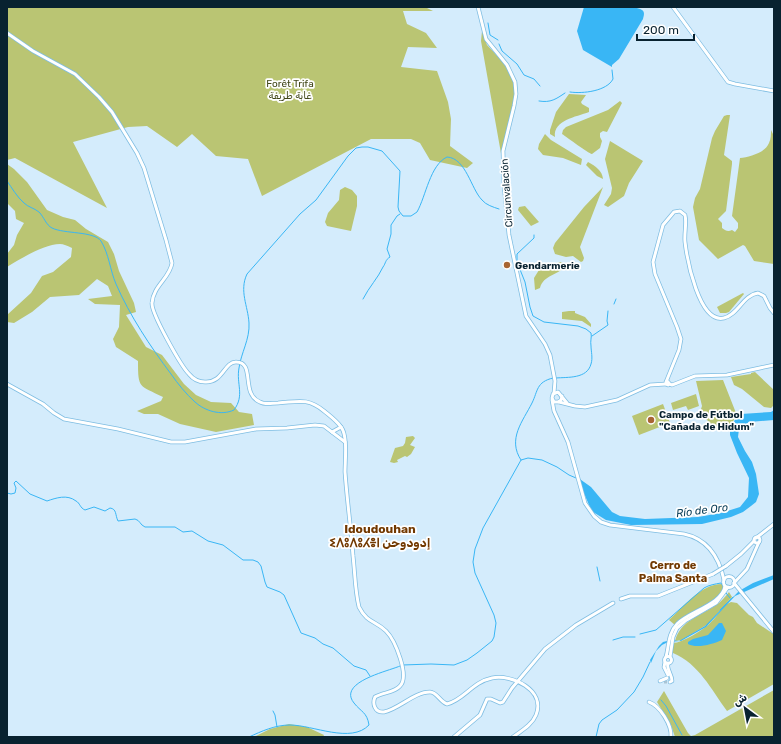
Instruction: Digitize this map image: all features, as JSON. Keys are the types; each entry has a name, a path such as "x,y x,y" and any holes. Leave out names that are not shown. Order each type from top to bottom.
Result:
{"street":[{"name":"Circunvalación","path":"478,7 486,39 507,65 515,82 515,102 503,151 504,185 508,235 526,316 548,348 556,386 561,395 569,404"},
{"path":"673,7 726,80 730,83 774,91"},
{"path":"7,33 33,51 68,69 80,78 110,109 140,158 172,263 170,271 152,298 152,308 159,324 187,372 194,379 200,382 213,381 220,377 230,364 239,363 244,366 248,372 249,389 251,395 257,401 267,404 301,402 312,403 330,415 344,431 346,480 359,607 369,620 384,629 390,636 395,644 404,678 401,686 397,689 375,697 374,706 377,710 385,712 414,697 430,692 434,693 445,704 449,704 476,684 491,678 504,678 517,682 528,688 532,691 536,701 536,712 532,721 514,737"},
{"path":"668,383 669,374 679,350 681,339 655,274 653,262 663,225 674,212 680,211 684,213 686,217 685,239 690,270 699,295 711,315 720,319 727,317 750,296 758,293 764,296 774,313"},
{"path":"552,400 554,402 582,407 603,404 617,400 650,385 668,383 673,384 695,376 726,376 774,365"},
{"path":"7,384 43,404 64,419 118,429 171,442 185,442 256,429 287,428 315,424 324,426 345,442"},
{"path":"556,386 552,396 553,408 565,434 583,496 590,512 606,524 617,527 684,534 700,540 714,553 727,588"},
{"path":"554,393 557,392 561,395 559,402 555,407 556,416"},
{"path":"332,432 341,427"},
{"path":"621,599 633,596 658,596 713,574 726,566 757,541 774,524"},
{"path":"670,682 672,681 664,667 667,662 671,661 671,637 682,623 714,604 727,588 747,569 756,550 757,541"},
{"path":"722,574 730,577 737,589 773,631"},
{"path":"724,580 727,577"},
{"path":"727,588 737,589"},
{"path":"454,737 480,715 487,699 502,703 517,682 546,649 579,623 613,603"},
{"path":"667,662 666,657 670,644"},
{"path":"661,682 668,675"},
{"path":"649,702 656,706 667,722 671,730 672,737"}],"green space":[{"name":"Forêt Trifa غابة طريفة","path":"7,7 425,7 433,11 403,11 407,24 426,33 437,48 408,47 401,67 437,71 448,102 451,119 450,146 473,163 467,168 430,160 420,143 411,139 371,139 262,196 248,159 216,156 192,134 177,147 147,126 128,127 73,142 107,208 15,158 7,160"},
{"path":"482,31 487,45 504,63 514,81 515,101 502,159 481,41"},
{"path":"569,94 586,95 581,102 589,108 589,112 561,123 555,131 555,137 550,134 550,130 556,112"},
{"path":"620,101 622,103 607,132 603,131 600,133 602,141 600,148 592,154 562,134 566,127 608,110"},
{"path":"730,115 724,155 732,161 732,164 726,211 718,219 722,223 722,228 726,230 732,230 735,232 738,228 738,223 732,216 740,158 760,152 764,149 770,141 771,130 774,136 774,264 754,261 743,245 718,259 699,240 693,207 695,198 700,189 712,138 724,116"},
{"path":"545,134 551,140 582,159 581,165 563,158 543,155 538,149 539,144"},
{"path":"610,141 643,161 629,183 624,196 608,207 604,205 611,194 612,188 605,159"},
{"path":"588,162 600,171 603,179 597,176 586,165"},
{"path":"7,164 27,182 47,210 63,217 75,220 86,229 108,242 114,254 119,271 134,303 136,312 126,315 146,347 162,355 184,384 196,395 211,402 231,403 239,412 252,414 254,425 216,432 180,424 158,414 144,414 137,411 161,401 163,397 142,385 139,377 138,361 116,347 113,339 119,327 120,305 95,304 88,299 112,296 108,286 97,279 79,295 50,297 32,312 14,323 7,322 7,315 31,293 42,276 53,272 71,257 72,248 60,244 47,246 32,252 7,267 7,254 14,245 17,235 24,223 16,219 15,211 7,203"},
{"path":"345,187 352,190 357,196 357,206 351,231 327,226 325,222 328,213 339,200 340,190"},
{"path":"603,187 580,247 584,258 583,261 581,262 573,256 566,257 555,254 553,248 555,243 584,207"},
{"path":"525,206 539,222 531,226 518,210 519,207"},
{"path":"560,262 565,264 565,266 544,280 540,288 535,290 534,278 539,270"},
{"path":"743,293 744,294 729,312 720,313 717,307"},
{"path":"575,311 575,313 585,317 591,324 591,327 582,321 562,319 562,312"},
{"path":"755,372 774,390 774,405 771,408 764,407 742,389 734,385 731,377"},
{"path":"723,380 736,413 730,431 716,430 700,412 702,406 696,381"},
{"path":"696,394 699,406 688,410 686,406 673,410 671,403"},
{"name":"Campo de Fútbol \"Cañada de Hidum\"","path":"663,404 670,423 639,435 632,416"},
{"path":"413,436 415,438 410,445 415,447 411,454 397,460 398,462 390,462 395,448 403,446 406,437"},
{"path":"722,584 724,589 715,599 675,625 669,620 687,602 700,592 714,585"},
{"path":"729,592 732,597 708,624 682,640 675,641 681,628 691,620 718,604"},
{"path":"728,603 737,603 753,617 757,623 772,633 774,632 774,684 727,711 697,670 673,653 673,643 687,638 704,628 714,620"},
{"path":"774,690 774,737 675,737 671,725 657,702 664,691 691,736"},
{"path":"289,724 307,727 324,735 323,737 254,737 270,729"}],"water":[{"path":"584,7 631,7 638,8 644,12 643,19 619,59 612,65 612,67 583,50 577,31"},
{"path":"774,410 774,420 749,422 739,429 738,437 752,462 756,474 759,494 756,502 743,512 731,517 702,524 631,525 606,520 593,512 577,477 591,487 612,512 620,516 645,519 698,517 721,513 740,507 748,497 749,478 737,453 730,435 730,431 734,421 741,414 771,412"},
{"path":"774,575 774,579 735,596 706,627 681,641 668,642 662,645 656,651 651,663 650,660 659,646 663,642 671,640 679,641 705,626 739,591 753,583"},
{"path":"719,623 722,623 726,631 722,640 700,646 688,644 688,642 693,639 708,635"}],"waterway":[{"path":"488,23 490,35 498,40"},
{"path":"499,44 502,51 517,64 524,75 534,79 540,86"},
{"path":"570,92 588,92 606,86 613,79 612,70"},
{"path":"539,101 550,101 565,93"},
{"path":"7,181 21,201 39,212 48,225 52,228 86,234 101,241 106,251 114,279 122,296 134,319 156,353 179,385 192,399 203,408 213,412 224,413 234,410 240,394 238,374 249,329 244,292 247,274 300,214 316,200 348,156 356,148 368,147 382,151 400,171 398,207 403,216 411,216 417,212 432,174 441,161 447,157 454,159 464,168 478,195 484,202 499,209"},
{"path":"363,299 379,275 386,260 390,257 387,249 391,234 391,225 400,214"},
{"path":"534,235 534,238 517,254 517,262 525,282 533,316 544,322 578,326 591,333 592,359 589,369 581,375 556,378"},
{"path":"614,304 616,299"},
{"path":"592,336 608,325 608,311"},
{"path":"521,460 517,452 516,445 518,430 540,385 543,382 553,378"},
{"path":"403,665 454,665 467,660 492,641 496,623 494,615 475,573 473,562 475,549 483,528 521,460 528,458 542,460 576,478"},
{"path":"7,493 15,493 16,488 14,483 16,481 30,494 47,501 65,497 73,499 85,510 94,507 105,511 110,508 115,511 118,521 135,519 145,527 175,527 183,532 192,531 208,541 223,545 243,560 253,560 258,562 261,566 267,587 284,595 301,633 315,638 323,644 333,648 354,666 366,670 370,676"},
{"path":"597,567 600,581"},
{"path":"640,634 656,630 704,588 721,583 723,586"},
{"path":"726,593 730,598"},
{"path":"720,610 733,597"},
{"path":"613,640 623,637 635,637"},
{"path":"596,737 599,724 602,720 617,710 634,692 650,662"},
{"path":"249,737 284,725 342,733 352,733 361,730 369,725 365,715 354,703 351,696 352,689 366,678 400,666"},
{"path":"661,700 666,706 682,735"},
{"path":"273,711 277,727"}],"tunnel":[{"path":"664,682 670,682"}],"place":[{"name":"Gendarmerie","path":"507,265"},
{"name":"Campo de Fútbol \"Cañada de Hidum\"","path":"651,420"}],"district":[{"name":"Idoudouhan ⵉⴷⵓⴷⵓⵃⴻⵏ إدودوحن","path":"380,536"},
{"name":"Cerro de Palma Santa","path":"673,571"}],"water label":[{"name":"Río de Oro","path":"702,510"}]}
